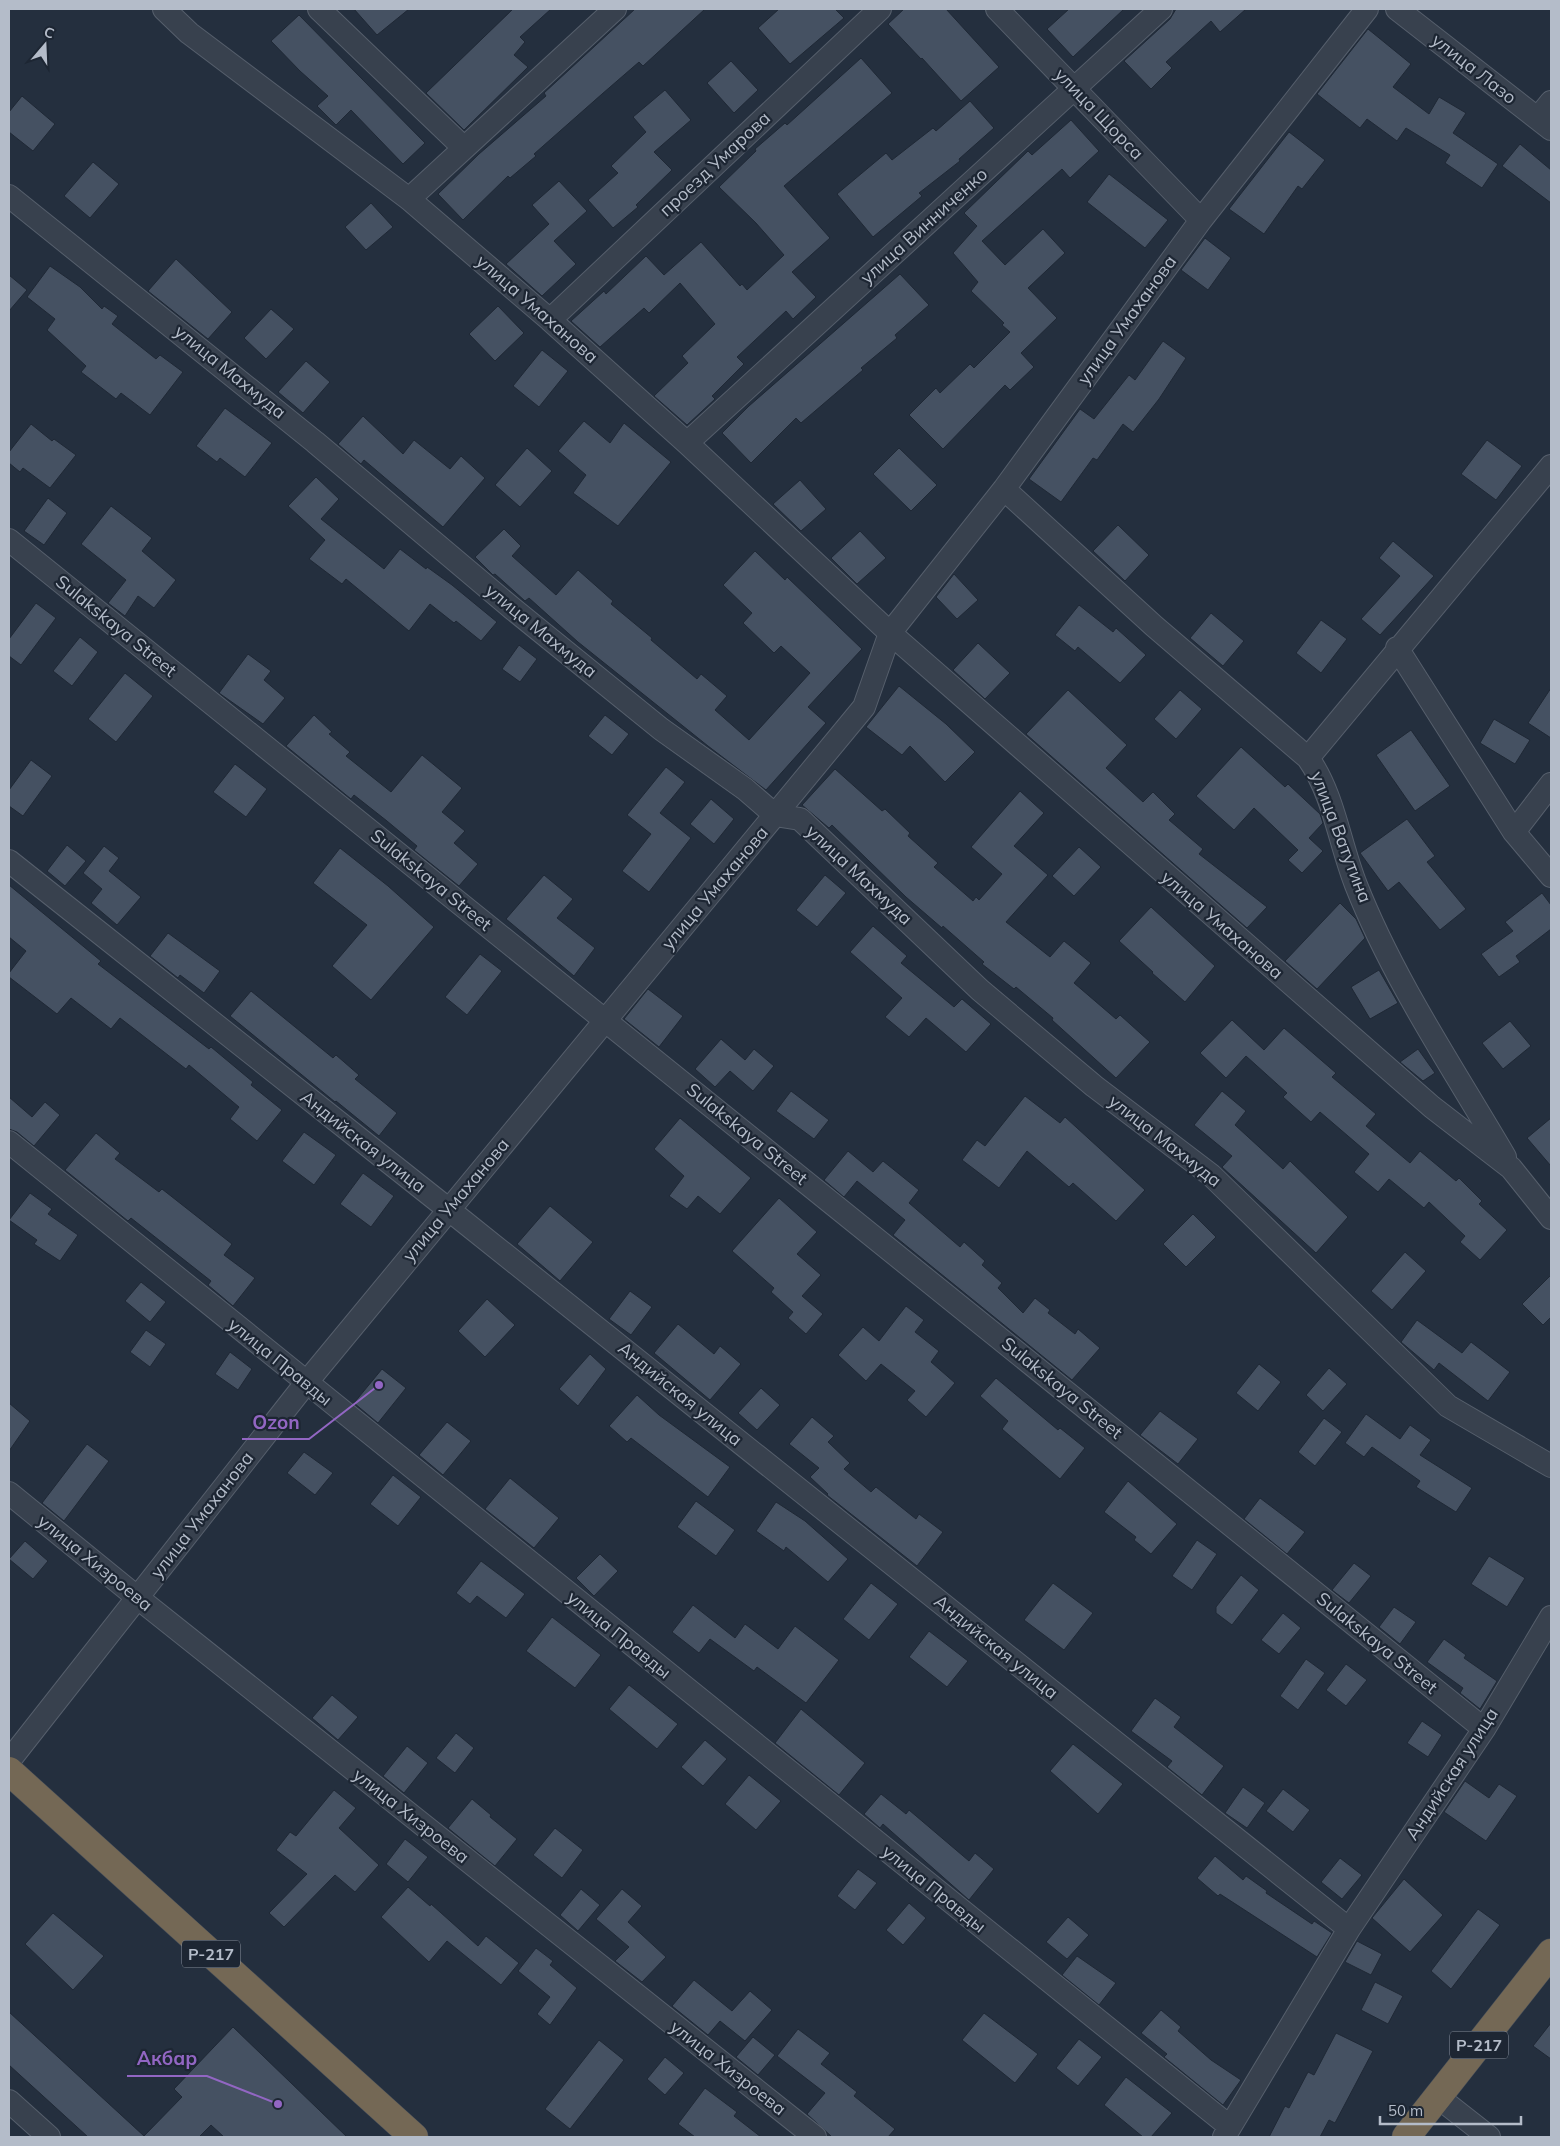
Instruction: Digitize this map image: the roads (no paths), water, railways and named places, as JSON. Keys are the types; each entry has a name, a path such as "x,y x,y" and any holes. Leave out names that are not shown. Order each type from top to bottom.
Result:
{"highway":[{"name":"Р-217","path":"9,1771 414,2137"},
{"name":"Р-217","path":"1406,2137 1551,1952"}],"street":[{"name":"улица Умаханова","path":"164,9 189,33 409,199 550,320 687,444 890,633 1432,1107 1511,1168 1551,1218"},
{"path":"319,9 464,148"},
{"path":"409,199 615,9"},
{"name":"проезд Умарова","path":"550,320 880,9"},
{"name":"улица Щорса","path":"997,9 1201,220"},
{"name":"улица Винниченко","path":"687,444 1161,9"},
{"name":"улица Умаханова","path":"9,1761 306,1382 864,707 890,633 1004,489 1201,220 1367,9"},
{"name":"улица Лазо","path":"1397,9 1547,117"},
{"name":"улица Махмуда","path":"9,196 300,429 513,609 661,729 745,789 775,815 800,819 980,990 1094,1086 1211,1175 1448,1406 1551,1466"},
{"path":"1308,758 1397,648 1551,466"},
{"name":"улица Ватутина","path":"1004,489 1154,626 1308,758 1322,778 1356,884 1399,976 1511,1168"},
{"name":"Sulakskaya Street","path":"9,540 1484,1729"},
{"path":"1397,648 1514,832 1551,876"},
{"path":"1514,832 1551,784"},
{"name":"Андийская улица","path":"9,862 448,1209 1349,1929"},
{"name":"улица Правды","path":"9,1142 1226,2132"},
{"name":"улица Хизроева","path":"9,1493 138,1598 815,2137"},
{"name":"Андийская улица","path":"1226,2132 1349,1929 1484,1729 1551,1617"},
{"path":"1438,2097 1489,2137"},
{"path":"9,2101 49,2137"}],"place":[{"name":"Ozon","path":"379,1385"},
{"name":"Акбар","path":"278,2104"}]}
